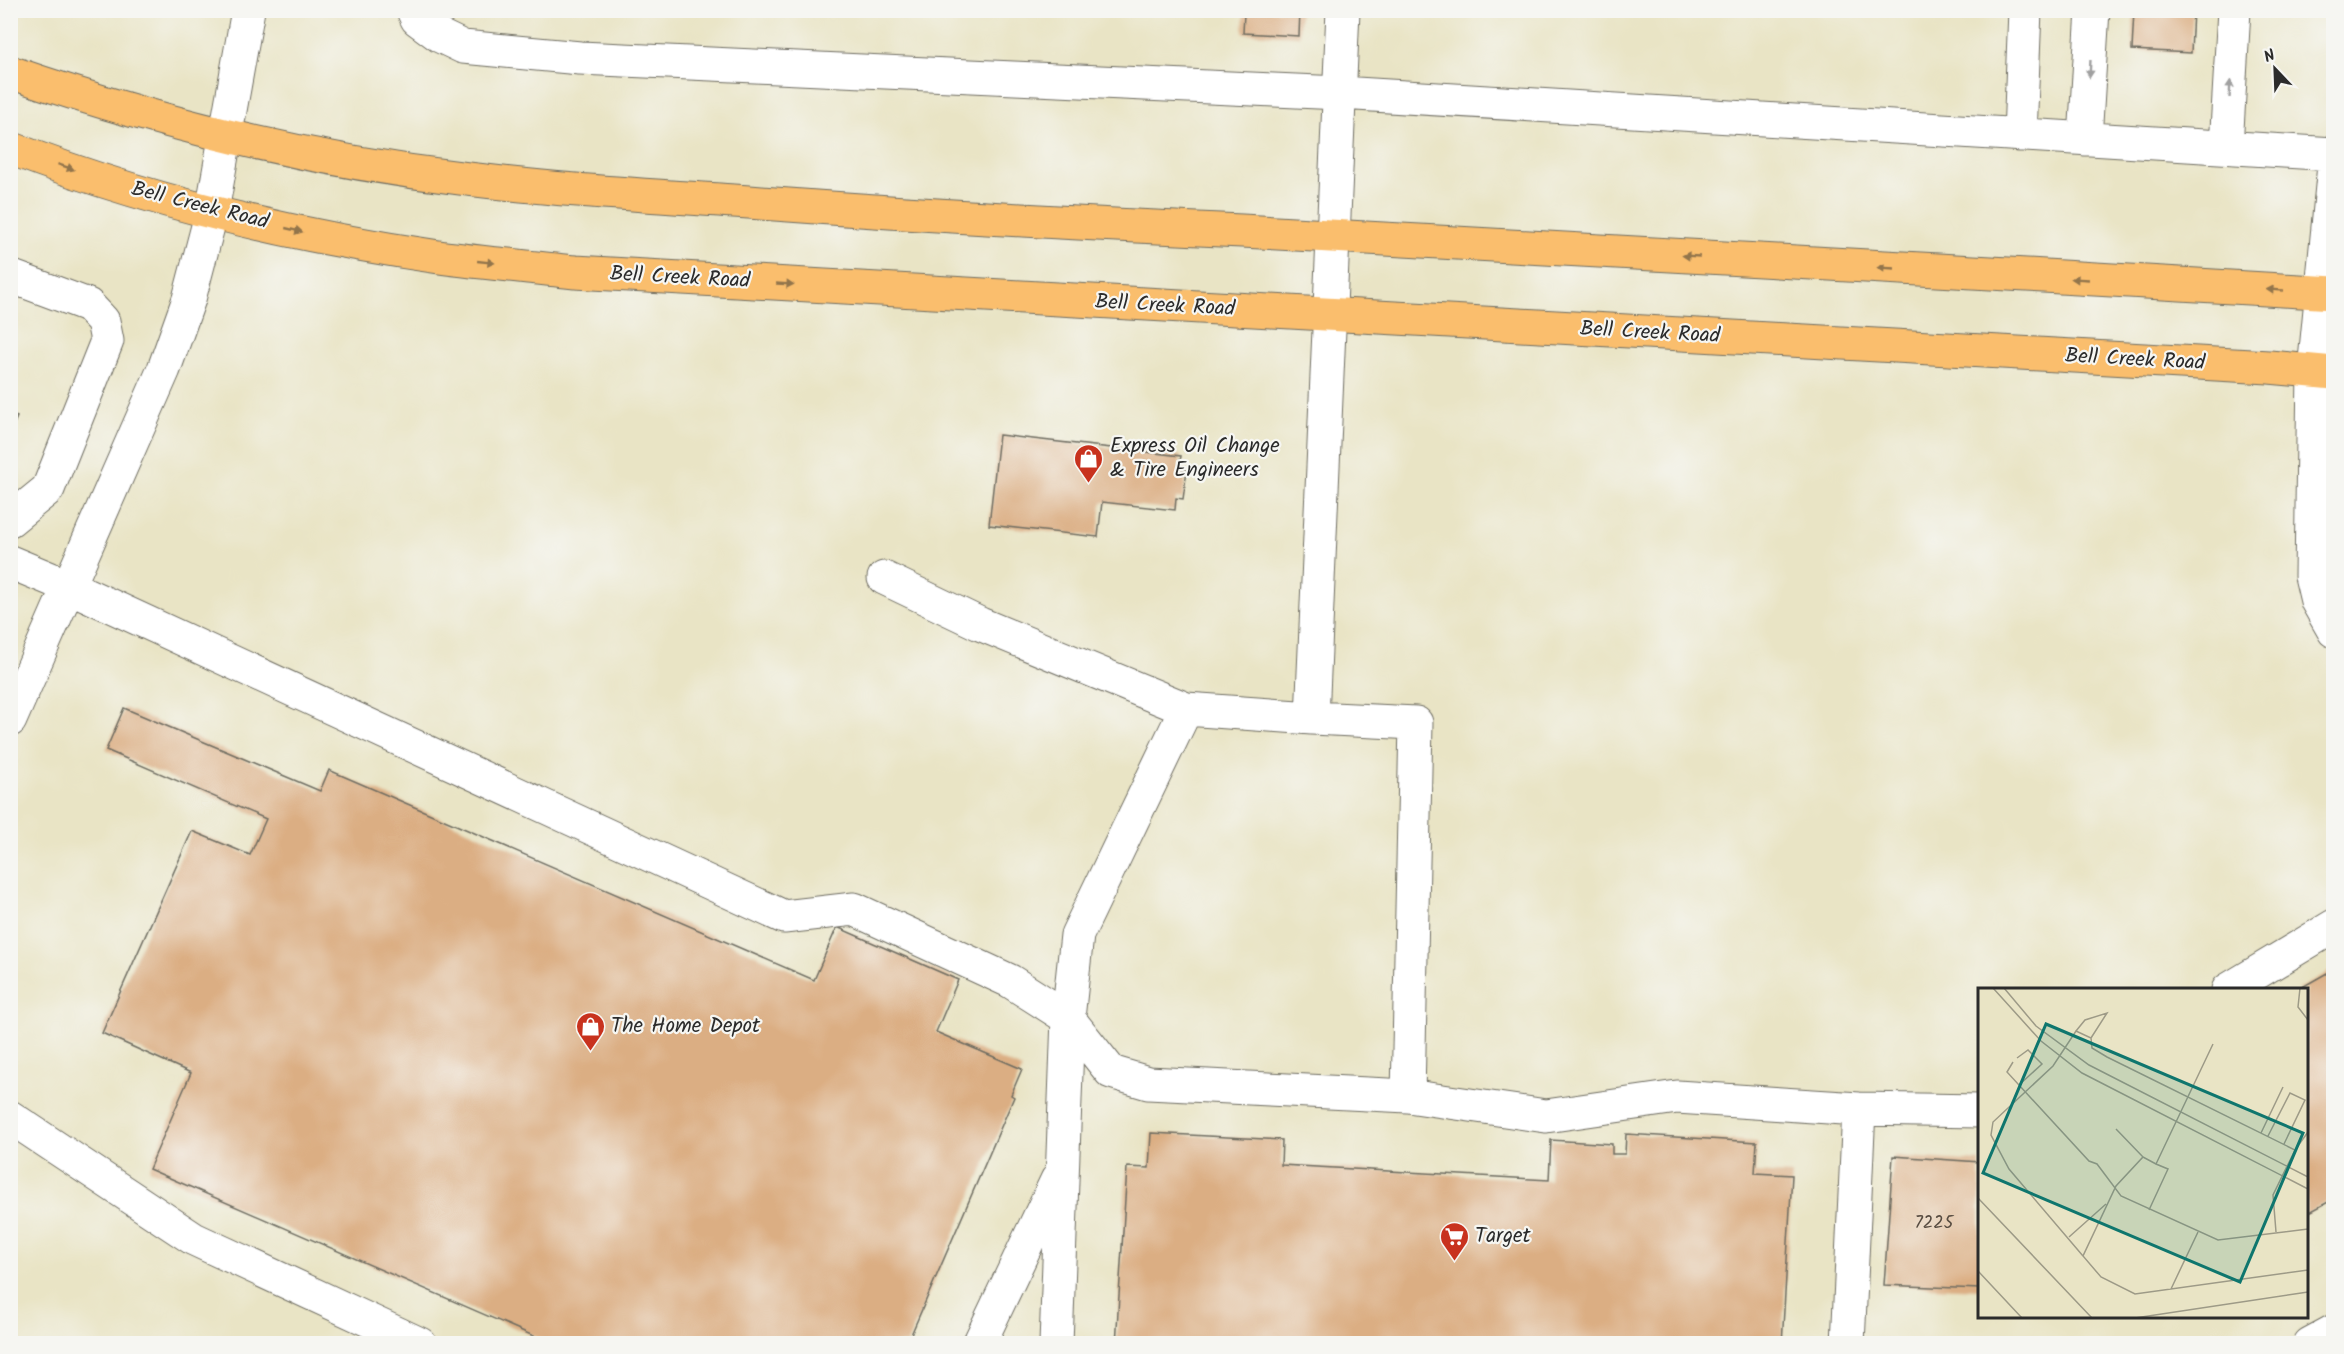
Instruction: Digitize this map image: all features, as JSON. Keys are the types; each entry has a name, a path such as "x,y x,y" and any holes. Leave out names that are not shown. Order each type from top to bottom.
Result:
{"main road":[{"path":"10,72 67,92 225,134 321,156 465,179 608,192 966,218 1334,236 2327,293"},
{"name":"Bell Creek Road","path":"10,148 121,186 212,211 332,239 440,257 575,272 2324,372"}],"lane":[{"path":"10,720 164,369 189,299 212,211 248,10"},
{"path":"413,10 417,19 440,36 463,47 568,57 1340,93 2334,154"},
{"path":"1312,718 1343,10"},
{"path":"2020,135 2025,10"},
{"path":"2085,139 2093,10"},
{"path":"2226,147 2234,10"},
{"path":"2334,165 2311,576 2317,601 2334,631"},
{"path":"10,276 88,305 103,321 106,341 48,489 10,520"},
{"path":"10,562 70,587 784,917 854,909 1010,981 1068,1017 1111,1072 1148,1083 1408,1096 1546,1116 1677,1096 1859,1109 1978,1111"},
{"path":"884,578 980,624 1186,709 1416,723 1408,1096"},
{"path":"1056,1344 1068,1017 1077,935 1186,709"},
{"path":"2231,988 2334,926"},
{"path":"1848,1344 1859,1109"},
{"path":"10,1117 194,1239 420,1344"},
{"path":"979,1344 1062,1170"},
{"path":"2310,1344 2334,1330"}],"building":[{"path":"1223,10 1300,10 1299,36 1243,33 1244,13 1223,12"},
{"path":"2134,10 2193,10 2191,53 2132,50"},
{"path":"10,414 17,417 11,431 10,431"},
{"name":"Express Oil Change & Tire Engineers","path":"999,435 1181,456 1179,468 1187,470 1183,499 1176,498 1175,510 1102,502 1098,537 989,525"},
{"name":"The Home Depot","path":"124,708 320,791 329,770 814,980 837,927 958,980 936,1032 1022,1069 1011,1095 1014,1097 907,1344 552,1344 149,1169 191,1073 102,1033 192,831 250,855 266,819 106,750"},
{"path":"2334,969 2334,1203 2332,1200 2308,1213 2308,988 2301,988"},
{"name":"Target","path":"1151,1133 1282,1140 1281,1165 1549,1180 1551,1140 1612,1144 1612,1154 1625,1154 1626,1134 1757,1142 1755,1173 1792,1175 1782,1344 1116,1344 1127,1167 1149,1168"},
{"path":"1893,1156 1978,1162 1978,1289 1884,1285"}],"place":[{"name":"Express Oil Change & Tire Engineers","path":"1089,484"},
{"name":"The Home Depot","path":"590,1052"},
{"name":"Target","path":"1454,1262"}]}
